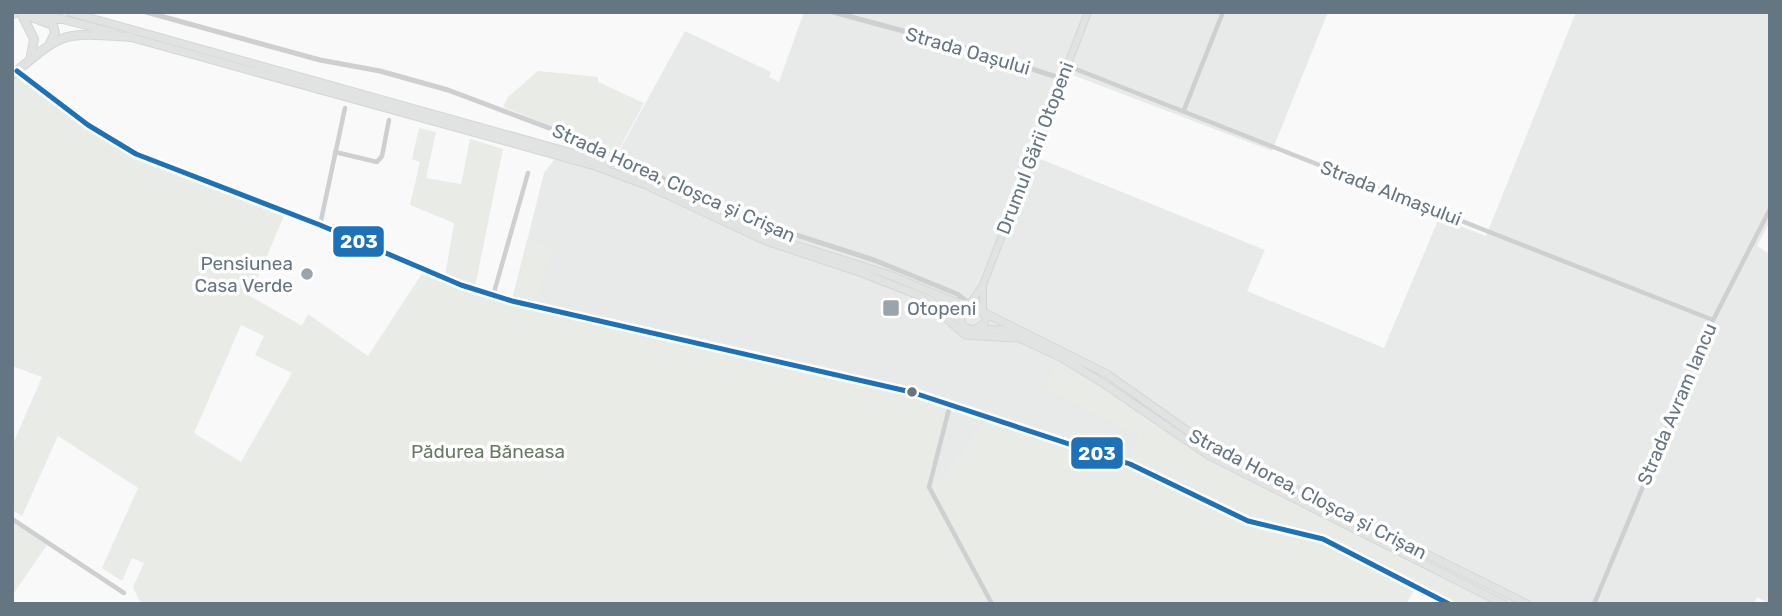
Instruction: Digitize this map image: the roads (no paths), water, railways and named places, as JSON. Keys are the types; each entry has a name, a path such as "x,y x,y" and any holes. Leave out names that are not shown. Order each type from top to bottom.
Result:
{"highway":[{"path":"21,14 61,19"},
{"path":"21,14 34,40"},
{"path":"15,73 50,42 55,33 53,25 21,14"},
{"path":"27,62 33,52 37,28 43,24 50,27 50,42"},
{"path":"50,42 72,34 130,37"}],"main road":[{"name":"Strada Horea, Cloșca și Crișan","path":"69,12 219,58 615,165 758,232 955,302 970,304"},
{"name":"Drumul Gării Otopeni","path":"970,304 982,285 1087,12"},
{"name":"Strada Horea, Cloșca și Crișan","path":"61,19 161,46 219,58"},
{"name":"Strada Horea, Cloșca și Crișan","path":"847,264 946,306 959,321"},
{"name":"Drumul Gării Otopeni","path":"982,285 984,311"},
{"path":"915,293 965,335 1008,337 1040,348"},
{"path":"970,304 984,311 984,324 978,329 967,329 959,321 961,309 970,304"},
{"name":"Strada Horea, Cloșca și Crișan","path":"984,311 1099,369 1209,446 1527,604"},
{"name":"Strada Horea, Cloșca și Crișan","path":"978,329 1002,330 1040,348 1103,383 1208,456 1504,604"}],"street":[{"name":"Strada Horea, Cloșca și Crișan","path":"146,12 320,60 380,71 448,90 573,137 759,223 900,270 957,294 970,304"},
{"name":"Strada Oașului","path":"833,12 963,47 1063,79"},
{"path":"1184,110 1223,12"},
{"name":"Strada Almașului","path":"1068,66 1713,320"},
{"path":"15,73 122,147 493,296 911,392 1130,464 1248,521 1324,539 1449,604"},
{"path":"320,225 345,108"},
{"path":"335,152 377,162 382,156 389,120"},
{"path":"493,296 528,173"},
{"name":"Strada Avram Iancu","path":"1594,604 1713,320 1770,209"},
{"path":"950,405 929,487 992,604"},
{"path":"12,519 124,593"}],"place":[{"name":"Pensiunea Casa Verde","path":"307,274"},
{"name":"Otopeni","path":"891,308"}],"park label":[{"name":"Pădurea Băneasa","path":"488,451"}]}
